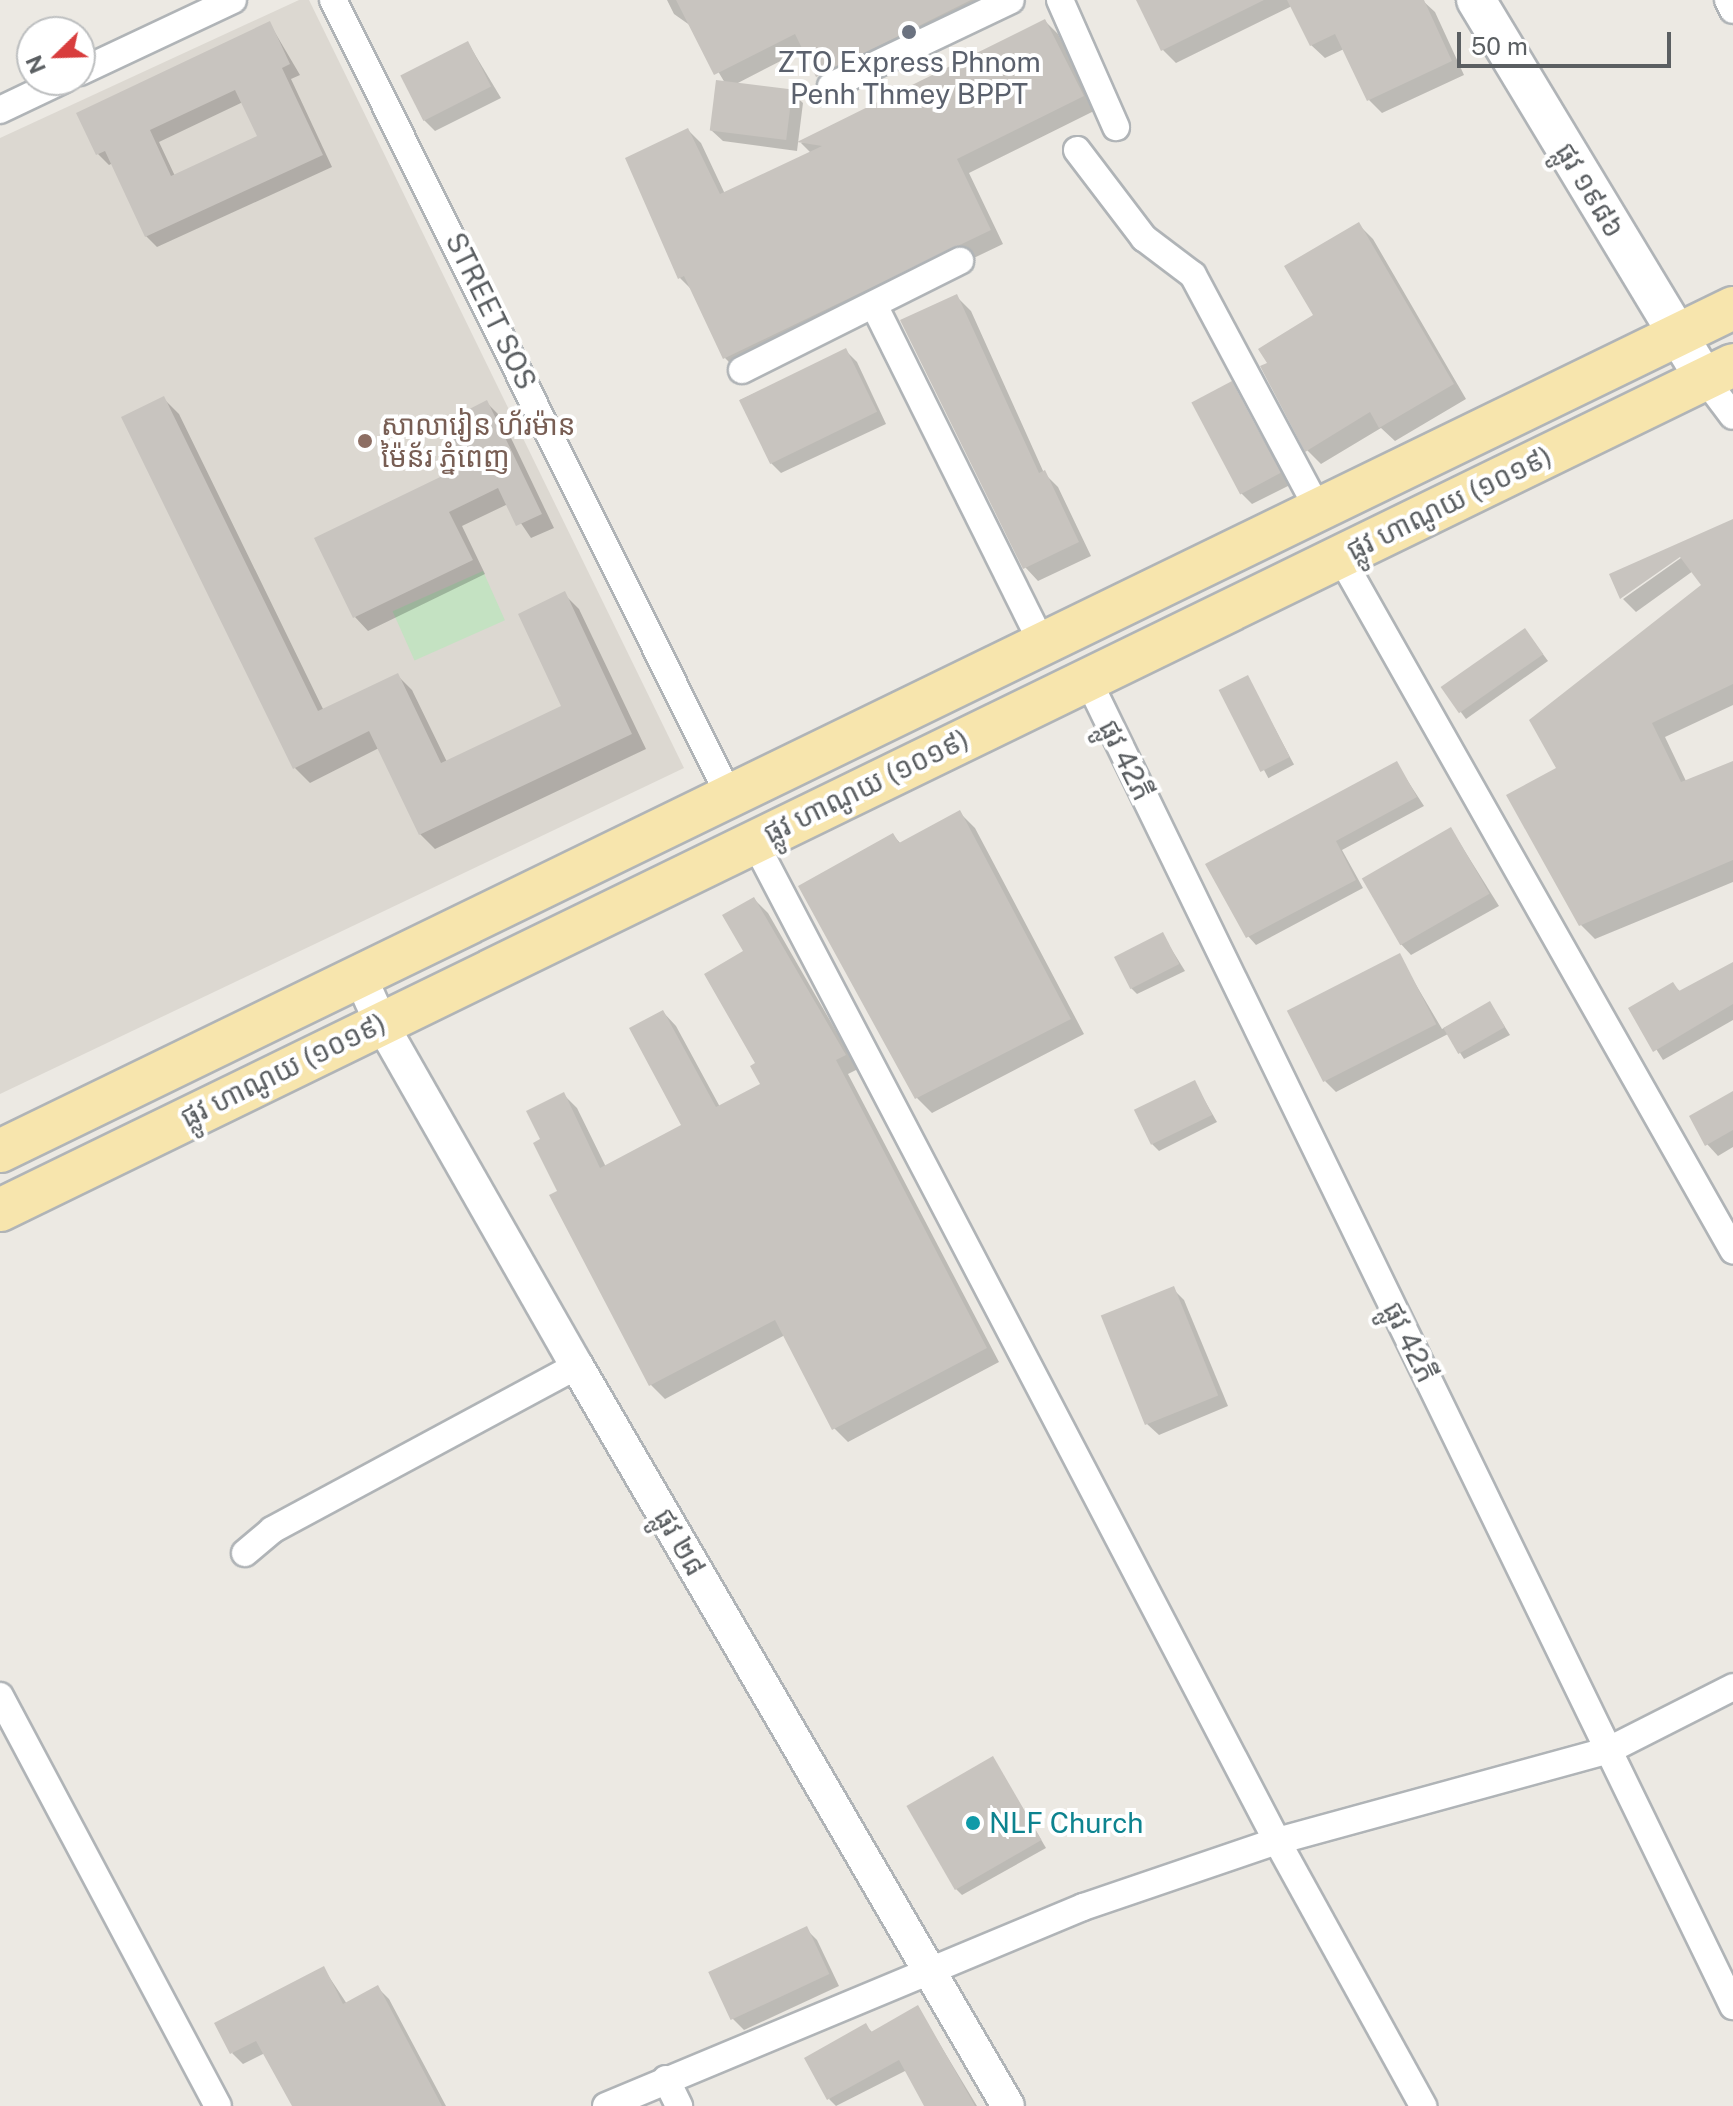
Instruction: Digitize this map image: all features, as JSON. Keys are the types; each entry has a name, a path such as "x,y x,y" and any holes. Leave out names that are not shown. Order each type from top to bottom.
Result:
{"main road":[{"name":"ផ្លូវ ១៩៨៦","path":"1476,0 1677,335 1719,372"},
{"name":"ផ្លូវ ហាណូយ (១០១៩)","path":"0,1151 1733,308"},
{"name":"ផ្លូវ ហាណូយ (១០១៩)","path":"0,1210 380,1021 1719,372"}],"street":[{"path":"96,64 233,0"},
{"name":"STREET SOS","path":"333,0 729,795"},
{"path":"831,86 1011,0"},
{"path":"1060,0 1116,127"},
{"path":"1728,0 1733,10"},
{"path":"0,110 29,96"},
{"path":"1077,150 1144,238 1193,275 1318,509"},
{"path":"742,370 960,261"},
{"path":"874,305 1042,643"},
{"path":"1719,372 1733,416"},
{"path":"1340,556 1733,1250"},
{"name":"ផ្លូវ 42ភី","path":"1087,678 1733,2006"},
{"path":"754,841 1277,1841 1423,2106"},
{"name":"ផ្លូវ ២៨","path":"359,974 380,1021 577,1366 1008,2106"},
{"path":"245,1553 272,1530 577,1366"},
{"path":"606,2106 930,1968 1083,1907 1277,1841 1609,1750 1733,1687"},
{"path":"0,1696 218,2106"},
{"path":"666,2079 679,2106"}],"shaded area":[{"path":"299,0 309,0 684,768 0,1094 0,138"}],"green space":[{"path":"483,571 505,620 415,661 393,611"}],"building":[{"path":"676,0 971,0 816,77 795,34 714,75"},
{"path":"1136,0 1264,0 1161,51"},
{"path":"1287,0 1424,0 1452,61 1367,101 1335,34 1310,46"},
{"path":"1045,19 1084,96 957,159 991,230 723,359 684,276 678,279 625,158 688,128 720,194 822,146 797,142"},
{"path":"270,21 290,64 282,68 323,155 145,237 105,151 96,155 76,113","holes":["235,90 257,136 171,176 150,130"]},
{"path":"468,41 491,86 423,121 400,76"},
{"path":"716,80 792,89 786,140 710,131"},
{"path":"1359,222 1454,384 1379,428 1370,412 1305,452 1260,366 1267,363 1258,349 1313,315 1284,266"},
{"path":"957,294 1039,473 1045,470 1079,542 1023,569 900,320"},
{"path":"846,348 877,412 770,464 739,400"},
{"path":"1232,381 1281,473 1240,494 1191,403"},
{"path":"164,396 318,711 398,673 441,763 561,706 518,614 565,591 632,734 419,835 369,731 293,769 121,417"},
{"path":"487,400 542,514 516,526 498,488 449,512 473,560 353,618 314,538 465,465 444,422"},
{"path":"1733,519 1733,684 1652,723 1681,782 1733,761 1733,860 1579,926 1506,795 1556,768 1529,720 1701,585 1680,557 1620,599 1609,574"},
{"path":"1525,628 1543,654 1459,713 1441,687"},
{"path":"1248,675 1290,757 1260,772 1219,690"},
{"path":"1397,761 1417,797 1336,841 1356,880 1246,938 1205,864"},
{"path":"960,810 1071,1019 915,1099 798,886 893,833 899,843"},
{"path":"1451,827 1490,894 1400,945 1362,879"},
{"path":"754,897 846,1055 836,1060 987,1348 832,1430 775,1320 649,1386 549,1195 557,1191 533,1143 540,1139 526,1111 564,1092 600,1168 681,1125 629,1028 663,1010 716,1107 760,1084 750,1066 755,1063 704,974 743,951 722,915"},
{"path":"1163,932 1179,964 1130,989 1114,957"},
{"path":"1400,953 1436,1024 1323,1082 1287,1011"},
{"path":"1733,962 1733,1004 1653,1052 1628,1008 1673,982 1679,991"},
{"path":"1490,1001 1505,1027 1458,1054 1443,1028"},
{"path":"1195,1080 1212,1115 1151,1145 1134,1110"},
{"path":"1733,1091 1733,1130 1705,1146 1689,1116"},
{"path":"1174,1286 1218,1395 1145,1425 1101,1316"},
{"name":"NLF Church","path":"993,1756 1042,1840 955,1890 906,1806"},
{"path":"807,1926 829,1974 731,2020 708,1972"},
{"path":"324,1966 343,2004 378,1985 442,2106 292,2106 256,2041 230,2054 214,2023"},
{"path":"918,2005 975,2106 924,2106 899,2060 827,2100 804,2058 866,2023 871,2032"}],"place":[{"name":"ZTO Express Phnom Penh Thmey BPPT","path":"909,32"},
{"name":"សាលារៀន ហ័រម៉ាន ម៉ៃន័រ ភ្នំពេញ","path":"365,441"},
{"name":"NLF Church","path":"973,1823"}]}
